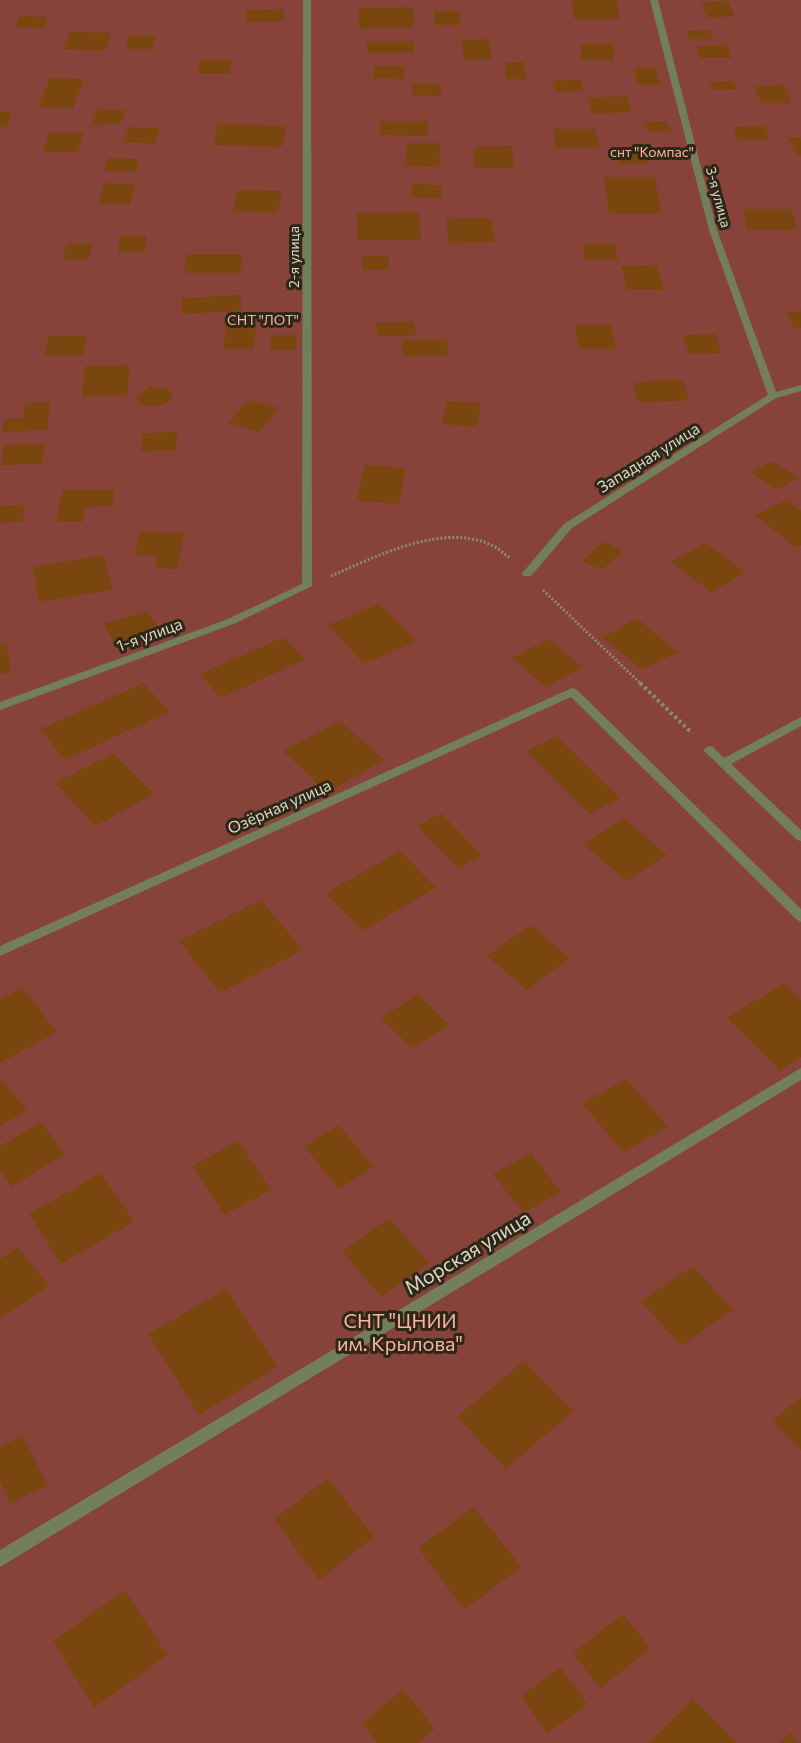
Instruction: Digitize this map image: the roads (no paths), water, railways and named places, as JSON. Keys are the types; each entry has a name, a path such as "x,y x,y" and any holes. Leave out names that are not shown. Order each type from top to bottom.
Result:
{"street":[{"name":"2-я улица","path":"307,0 307,586"},
{"name":"3-я улица","path":"654,0 713,230 774,396"},
{"name":"Западная улица","path":"526,574 568,526 774,396 801,388"},
{"name":"1-я улица","path":"0,706 232,621 307,586"},
{"name":"Озёрная улица","path":"0,951 572,692 801,918"},
{"path":"724,764 801,721"},
{"path":"709,750 801,837"},
{"name":"Морская улица","path":"0,1559 801,1073"}],"park label":[{"name":"снт \"Компас\"","path":"652,151"},
{"name":"СНТ \"ЛОТ\"","path":"263,319"},
{"name":"СНТ \"ЦНИИ им. Крылова\"","path":"400,1332"}]}
